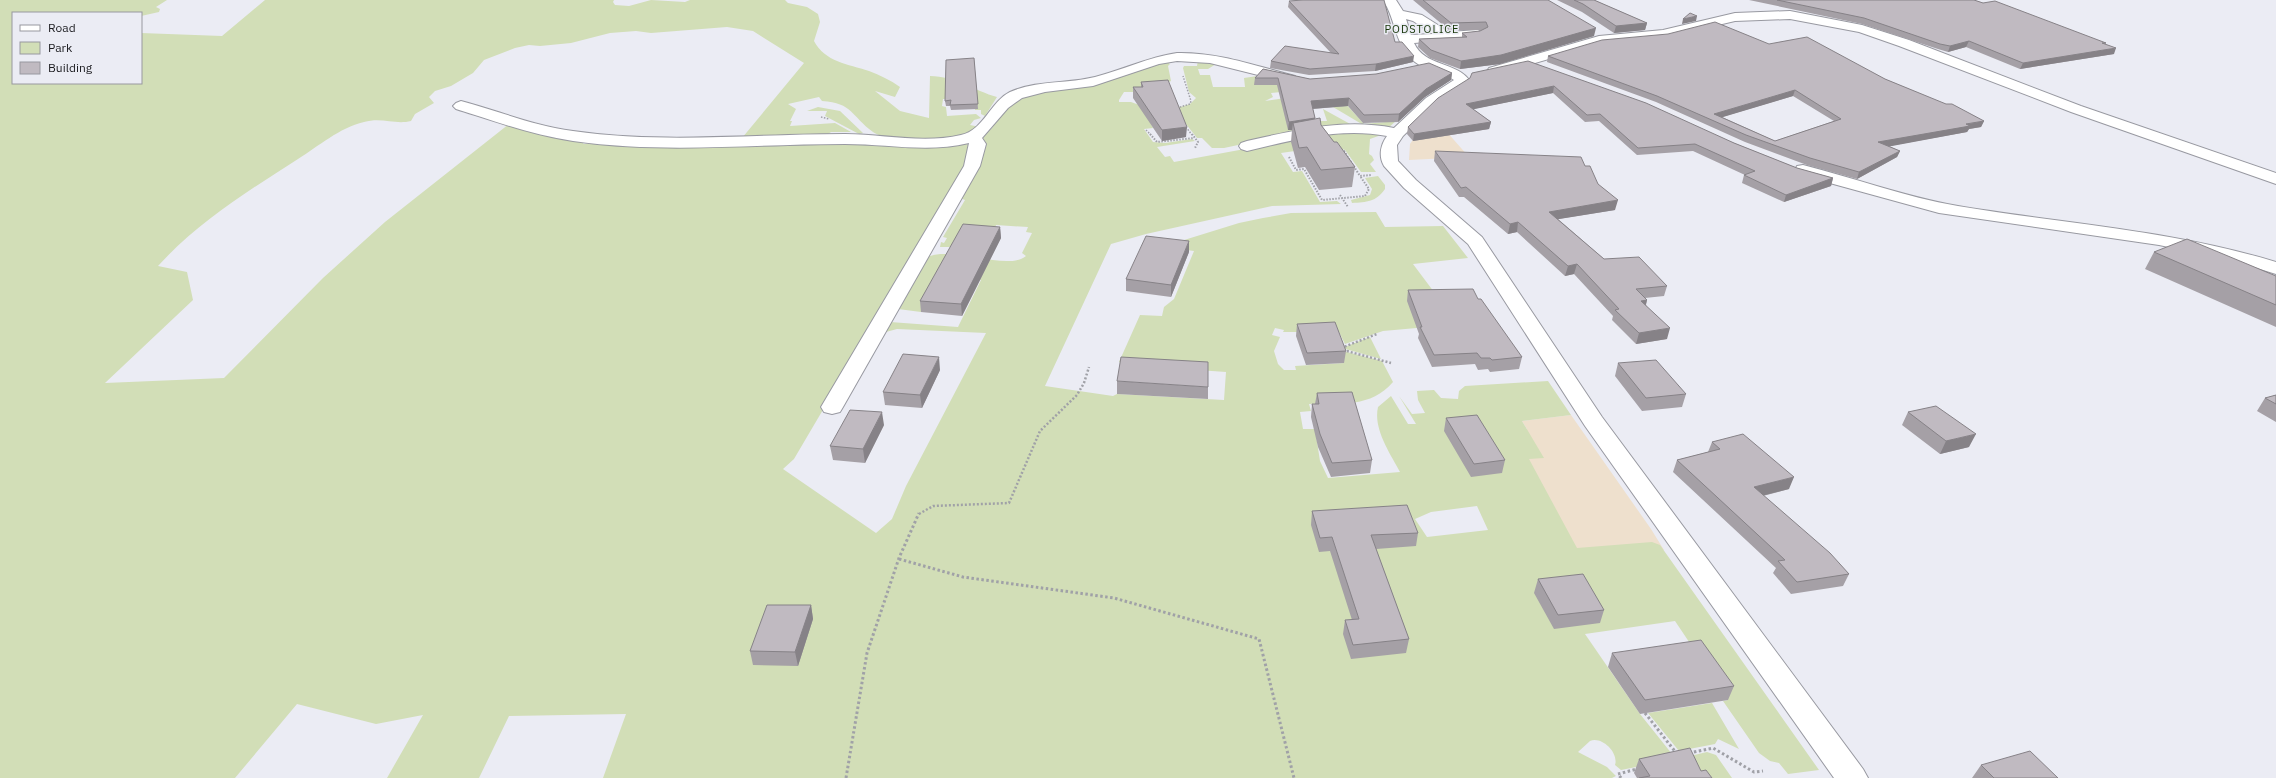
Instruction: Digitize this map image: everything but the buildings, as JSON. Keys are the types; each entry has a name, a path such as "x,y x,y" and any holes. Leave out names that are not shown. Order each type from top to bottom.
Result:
{"street":[{"path":"1389,0 1399,14 1405,40 1418,67 1470,74 1502,69 1594,41 1610,38 1647,37 1735,17 1766,14 1790,15 1862,29 2171,144 2276,179"},
{"path":"1399,14 1417,18 1444,35"},
{"path":"1593,27 1610,38"},
{"path":"1405,40 1421,40 1444,35 1478,34"},
{"path":"461,106 554,133 598,139 662,142 847,139 932,142 973,138 989,123 1000,106 1015,95 1047,88 1104,80 1152,62 1180,66 1223,60 1287,78 1304,80"},
{"path":"1528,61 1549,68"},
{"path":"1470,74 1463,83 1431,101 1397,133 1389,145 1390,162 1410,184 1459,225 1475,241 1593,420 1852,778"},
{"path":"1247,146 1305,133 1359,126 1397,133"},
{"path":"832,407 970,170 977,154 978,144 973,138"},
{"path":"1794,167 1879,192 1957,210 2095,229 2236,254 2276,268"}],"path":[{"path":"1173,108 1187,105 1191,101 1180,66"},
{"path":"1182,123 1199,144 1196,148"},
{"path":"1146,130 1157,142 1194,138"},
{"path":"1293,154 1288,154 1296,170 1304,169 1322,200 1365,196 1369,189 1344,151 1339,150"},
{"path":"1360,176 1377,174"},
{"path":"1340,195 1348,207"},
{"path":"1377,334 1339,349 1391,363"},
{"path":"846,778 867,653 899,558 920,512 933,506 1009,503 1040,431 1077,395 1084,383 1089,367"},
{"path":"899,558 963,577 1114,598 1259,639 1294,778"},
{"path":"1645,713 1678,755 1679,761"},
{"path":"1678,755 1713,748 1754,772 1763,771"},
{"path":"1621,778 1618,774 1641,769"}],"shaded area":[{"path":"1446,131 1469,157 1409,160 1410,144 1414,138"},
{"path":"1571,415 1651,529 1664,550 1574,549 1518,448 1527,429 1522,421"}],"green space":[{"path":"0,0 167,0 156,7 160,9 159,12 142,16 142,12 12,12 12,84 142,84 142,33 222,36 265,0 614,0 613,2 615,5 629,6 651,0 685,2 690,0 785,0 788,3 807,7 818,14 820,22 814,41 824,54 845,64 877,74 900,87 895,97 875,91 900,111 929,118 930,76 948,78 997,97 985,116 981,114 981,110 975,110 974,98 943,99 942,106 946,107 947,116 976,114 981,118 974,120 970,125 980,127 970,134 947,139 905,140 881,136 873,132 846,107 832,102 822,101 819,97 788,104 796,109 790,121 792,121 790,126 835,123 851,132 831,132 825,136 792,135 791,137 742,138 804,63 753,31 727,27 651,33 636,31 610,33 571,43 540,46 529,45 515,48 484,60 473,73 451,86 435,91 429,97 434,103 415,114 411,121 399,122 377,120 364,122 346,128 242,195 207,221 173,250 158,266 187,272 193,300 105,383 224,378 323,278 385,222 509,124 585,141 583,144 606,142 965,143 971,147 967,165 794,459 783,469 876,533 892,519 906,486 986,333 897,329 886,332 881,341 878,339 890,322 958,327 981,280 960,278 938,281 921,312 898,309 926,258 948,254 1005,261 1017,260 1026,256 1022,253 1032,233 1026,232 1028,227 996,225 995,229 950,247 940,247 941,242 944,243 947,238 943,237 965,200 960,198 984,136 992,128 1004,109 1022,95 1093,85 1109,81 1140,68 1167,62 1170,64 1168,66 1171,81 1146,92 1124,92 1119,102 1131,102 1142,106 1153,128 1144,129 1153,142 1165,143 1192,139 1195,141 1157,147 1165,157 1170,156 1174,162 1337,132 1384,134 1370,139 1369,154 1374,160 1370,164 1376,172 1361,172 1345,150 1330,146 1281,153 1293,172 1302,171 1320,202 1337,201 1341,204 1272,206 1146,234 1111,244 1045,386 1113,396 1117,394 1224,400 1226,372 1127,365 1119,362 1140,315 1162,316 1164,307 1174,299 1194,251 1164,247 1168,245 1239,223 1291,213 1376,212 1385,227 1443,226 1468,258 1413,264 1440,300 1495,321 1383,331 1345,344 1339,332 1283,332 1284,330 1275,328 1272,335 1280,337 1274,351 1278,364 1284,370 1296,370 1295,366 1344,363 1339,350 1382,361 1393,382 1375,396 1365,400 1344,403 1309,404 1311,411 1300,412 1303,429 1315,429 1320,461 1328,478 1400,472 1383,441 1378,424 1378,407 1391,396 1408,424 1416,424 1399,396 1412,414 1425,413 1418,400 1417,391 1434,390 1441,398 1458,399 1459,391 1465,386 1548,381 1571,415 1522,421 1544,458 1529,459 1577,548 1652,542 1660,545 1819,770 1788,774 1779,763 1770,761 1759,753 1723,701 1728,700 1675,621 1585,634 1640,714 1676,759 1621,770 1615,765 1616,760 1612,751 1604,743 1595,740 1590,741 1578,752 1607,767 1616,776 1612,778 603,778 626,714 509,716 479,778 387,778 423,715 376,724 297,704 235,778 0,778","holes":["1477,506 1488,530 1427,537 1415,519 1431,512"]},
{"path":"1198,60 1216,64 1208,69 1198,69 1200,75 1210,75 1213,87 1245,87 1244,78 1264,75 1345,103 1364,124 1396,121 1388,128 1365,126 1333,107 1343,106 1281,92 1271,93 1273,97 1265,101 1293,97 1286,121 1327,121 1323,109 1352,125 1309,130 1224,148 1212,148 1202,138 1197,138 1182,119 1177,108 1190,104 1196,98 1189,92 1183,68 1184,66 1197,66"},
{"path":"818,107 840,111 863,133 859,134 825,116 827,111 807,111"},
{"path":"1378,176 1385,185 1385,189 1382,193 1375,199 1352,203 1351,200 1370,195 1372,189 1365,178"},
{"path":"1370,337 1381,359 1342,348"},
{"path":"1712,703 1739,749 1718,739 1715,744 1679,751 1648,713"},
{"path":"1707,752 1716,755 1732,778 1705,778 1690,756"}],"district":[{"name":"PODSTOLICE","path":"1422,29"}]}
